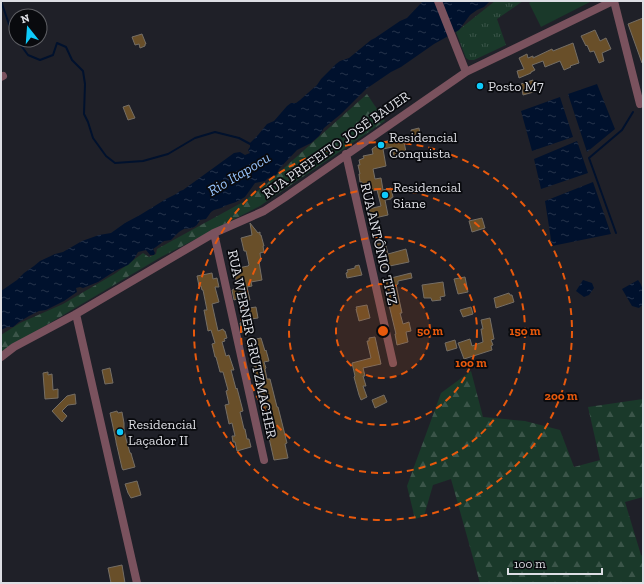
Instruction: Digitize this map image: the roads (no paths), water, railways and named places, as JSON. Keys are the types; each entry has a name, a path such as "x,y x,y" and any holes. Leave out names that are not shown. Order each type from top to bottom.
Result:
{"street":[{"path":"438,1 466,72"},
{"path":"614,1 642,104"},
{"name":"RUA PREFEITO JOSÉ BAUER","path":"1,357 14,348 76,314 214,233 264,211 466,72 614,1"},
{"name":"RUA ANTÔNIO TITZ","path":"346,154 393,363"},
{"name":"RUA WERNER GRUTZMACHER","path":"214,233 264,460"},
{"path":"76,314 137,583"}],"water":[{"name":"Rio Itapocu","path":"423,1 490,1 484,7 470,15 459,30 434,44 366,89 341,114 324,128 319,136 311,143 297,150 279,169 277,174 265,181 255,183 245,197 214,210 206,219 200,220 194,227 184,229 171,240 164,241 153,249 155,253 154,255 150,255 146,250 138,252 128,265 98,282 83,288 76,288 77,292 64,301 29,316 13,327 7,327 1,330 1,291 24,273 40,261 63,252 82,241 99,235 111,233 125,223 183,190 234,153 240,152 245,155 250,153 248,150 250,143 267,124 274,121 287,106 300,100 340,61 349,58 371,40 407,18"},
{"path":"597,84 615,129 587,152 568,94"},
{"path":"560,97 573,137 532,151 521,111"},
{"path":"577,141 588,173 541,189 534,159"},
{"path":"593,182 611,234 552,246 545,201"},
{"path":"583,280 592,283 594,288 589,295 584,297 576,291"},
{"path":"638,280 643,294 643,304 639,308 632,306 622,289"}],"waterway":[{"path":"1,1 8,21"},
{"path":"23,48 28,55 40,60 53,55 57,43 66,47 72,60 83,71 85,84 84,114 93,138 106,156 115,163 143,161 168,154 195,138 215,132 239,138 252,145"},
{"path":"616,233 589,158 622,130 633,112"}],"place":[{"name":"Posto M7","path":"480,86"},
{"name":"Residencial Conquista","path":"381,145"},
{"name":"Residencial Siane","path":"385,195"},
{"name":"Residencial Laçador II","path":"120,432"}]}
